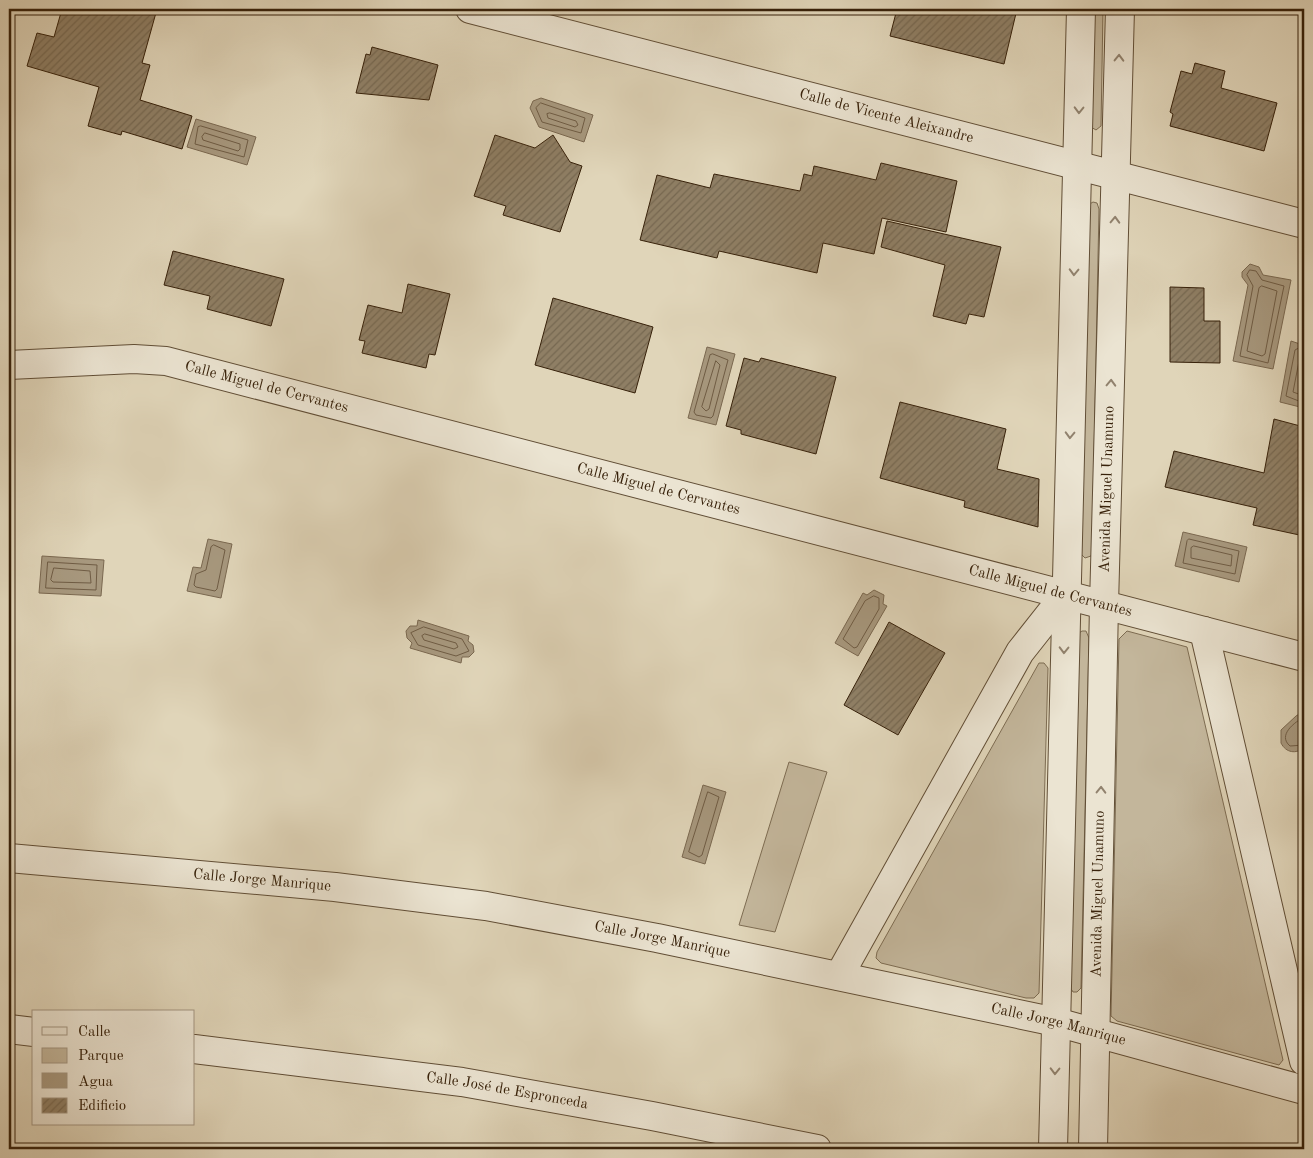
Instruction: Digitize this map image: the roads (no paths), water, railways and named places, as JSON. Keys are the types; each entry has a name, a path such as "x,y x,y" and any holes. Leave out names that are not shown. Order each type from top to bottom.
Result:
{"street":[{"name":"Calle de Vicente Aleixandre","path":"470,9 1304,224"},
{"path":"1053,1149 1065,595 1078,165 1080,9"},
{"name":"Avenida Miguel Unamuno","path":"1093,1149 1104,605 1120,9"},
{"name":"Calle Miguel de Cervantes","path":"9,365 134,359 166,361 1304,657"},
{"path":"839,976 1020,652 1065,595"},
{"path":"1204,631 1304,1061"},
{"name":"Calle Jorge Manrique","path":"9,858 335,887 486,906 657,938 1056,1022 1304,1090"},
{"path":"9,1029 32,1032"},
{"name":"Calle José de Espronceda","path":"195,1049 462,1082 652,1116 817,1149"}],"water":[{"path":"541,98 593,115 584,142 539,127 530,108 533,101"},
{"path":"196,119 256,137 247,165 187,147"},
{"path":"1250,264 1259,267 1263,275 1291,280 1273,369 1233,361 1248,285 1242,277 1242,272"},
{"path":"1304,337 1304,408 1280,402 1291,341 1300,344"},
{"path":"707,347 735,354 716,425 688,418"},
{"path":"1183,532 1247,547 1239,582 1175,566"},
{"path":"208,539 232,544 221,598 187,591 193,567 201,568"},
{"path":"42,556 104,560 101,596 39,593"},
{"path":"874,590 884,595 883,604 887,606 858,656 835,643 863,593 867,595"},
{"path":"418,620 469,636 468,641 473,645 474,652 469,657 462,657 461,663 410,648 412,643 407,638 406,631 410,626 417,626"},
{"path":"1304,711 1304,748 1295,752 1288,751 1281,743 1281,730"},
{"path":"703,785 726,792 705,864 682,857"}]}
